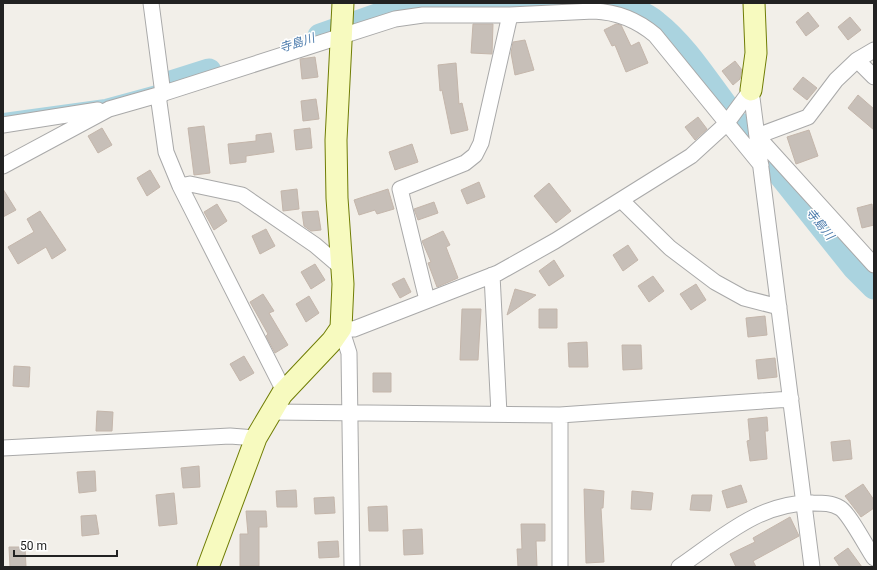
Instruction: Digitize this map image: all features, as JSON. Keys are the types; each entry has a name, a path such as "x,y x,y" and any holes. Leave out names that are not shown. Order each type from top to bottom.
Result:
{"street":[{"path":"151,3 161,90 166,152 180,186 284,391"},
{"path":"343,3 336,166 342,268 343,308 341,328 349,354 352,567"},
{"path":"754,3 756,53 751,90 792,398 812,567"},
{"path":"3,166 109,109 161,90 341,31 423,15 510,15 529,9 605,11 634,20 655,35 671,53 726,124 761,165"},
{"path":"427,300 400,189 465,163 475,155 481,143 510,15"},
{"path":"757,136 808,117 836,80 858,60 874,50"},
{"path":"858,60 874,77"},
{"path":"341,328 354,329 492,275 498,274 555,241 691,156 726,124 751,90"},
{"path":"3,125 109,109"},
{"path":"757,136 874,265"},
{"path":"180,186 190,184 242,195 315,245 342,268"},
{"path":"621,200 670,248 715,282 744,298 779,307"},
{"path":"492,275 499,414"},
{"path":"208,567 256,438 284,391 332,341 341,328"},
{"path":"272,412 560,415 792,398"},
{"path":"560,415 560,567"},
{"path":"3,448 230,436 256,438"},
{"path":"679,567 759,513 775,507 804,502 828,503 841,508 874,558"}],"building":[{"path":"808,12 819,26 806,36 796,22"},
{"path":"850,17 861,30 848,40 838,27"},
{"path":"473,24 493,24 492,54 471,53"},
{"path":"616,24 621,25 631,46 639,42 648,63 626,72 615,45 612,46 604,30"},
{"path":"525,40 534,70 515,75 511,53 513,42"},
{"path":"315,57 318,77 302,79 300,59"},
{"path":"735,61 742,70 740,79 733,85 722,71"},
{"path":"456,63 459,104 462,103 468,130 451,134 442,90 440,91 438,65"},
{"path":"803,77 817,88 807,100 793,89"},
{"path":"858,95 874,109 874,130 848,108"},
{"path":"316,99 319,119 303,121 301,101"},
{"path":"698,117 707,129 695,140 685,127"},
{"path":"204,126 210,173 194,175 188,128"},
{"path":"102,128 112,145 98,153 88,136"},
{"path":"310,128 312,148 296,150 294,130"},
{"path":"809,130 818,156 796,164 787,137"},
{"path":"271,133 274,152 246,156 246,162 230,164 228,144 256,141 256,135"},
{"path":"412,144 418,162 395,170 389,152"},
{"path":"150,170 160,187 147,196 137,178"},
{"path":"479,182 485,197 467,204 461,190"},
{"path":"549,183 571,211 556,223 534,196"},
{"path":"3,189 16,210 3,217"},
{"path":"297,189 299,209 283,211 281,191"},
{"path":"388,189 394,209 377,214 375,210 359,215 354,200"},
{"path":"434,202 438,213 418,220 414,209"},
{"path":"217,204 227,221 214,230 204,212"},
{"path":"872,204 874,225 862,228 857,208"},
{"path":"40,211 66,250 52,259 46,247 18,264 8,247 34,232 27,219"},
{"path":"318,211 321,230 311,231 304,226 302,212"},
{"path":"266,229 275,246 260,254 252,236"},
{"path":"443,231 450,245 446,247 458,278 437,287 428,263 431,262 422,241"},
{"path":"628,245 638,260 623,271 613,255"},
{"path":"554,260 564,276 549,286 539,271"},
{"path":"315,264 325,280 311,289 301,272"},
{"path":"653,276 664,291 649,302 638,286"},
{"path":"404,278 411,292 400,298 392,284"},
{"path":"696,284 706,300 691,310 680,294"},
{"path":"515,289 536,295 507,315"},
{"path":"263,294 274,311 269,313 288,345 275,353 266,336 268,334 250,302"},
{"path":"309,296 319,313 306,322 296,304"},
{"path":"462,309 481,309 478,360 460,360"},
{"path":"539,309 557,309 557,328 539,328"},
{"path":"765,316 767,335 748,337 746,318"},
{"path":"587,342 588,367 569,367 568,343"},
{"path":"622,345 641,345 642,369 623,370"},
{"path":"244,356 254,373 240,381 230,364"},
{"path":"775,358 777,377 758,379 756,360"},
{"path":"14,366 30,367 29,387 13,386"},
{"path":"373,373 391,373 391,392 373,392"},
{"path":"97,411 113,412 112,431 96,431"},
{"path":"767,417 768,431 765,431 767,459 750,461 747,441 750,440 748,419"},
{"path":"850,440 852,459 833,461 831,442"},
{"path":"199,466 200,487 183,488 181,468"},
{"path":"95,471 96,491 79,493 77,472"},
{"path":"863,484 874,500 874,508 861,517 845,496"},
{"path":"741,485 747,502 727,508 722,491"},
{"path":"584,489 604,491 603,508 601,508 604,562 586,563"},
{"path":"296,490 297,507 277,507 276,491"},
{"path":"632,491 653,493 651,510 631,509"},
{"path":"174,493 177,524 159,526 156,495"},
{"path":"692,495 712,495 710,511 690,510"},
{"path":"334,497 335,513 315,514 314,498"},
{"path":"387,506 388,531 369,531 368,507"},
{"path":"246,511 266,511 267,527 259,527 259,566 240,566 240,534 248,534"},
{"path":"96,515 99,534 82,536 81,516"},
{"path":"790,517 799,536 753,561 756,567 736,567 730,554 755,542 753,538"},
{"path":"521,524 545,524 545,541 536,541 537,567 518,567 517,549 522,549"},
{"path":"422,529 423,554 404,555 403,530"},
{"path":"338,541 339,557 319,558 318,542"},
{"path":"9,547 25,547 26,567 10,567"},
{"path":"848,548 862,567 840,567 834,558"}],"waterway":[{"name":"寺島川","path":"320,36 391,11 413,7 596,3"},
{"name":"寺島川","path":"605,3 645,15 666,31 701,72 725,105"},
{"name":"寺島川","path":"168,84 209,71"},
{"name":"寺島川","path":"3,115 105,101 160,86"},
{"name":"寺島川","path":"740,125 752,139"},
{"name":"寺島川","path":"768,159 855,268 874,287"}]}
